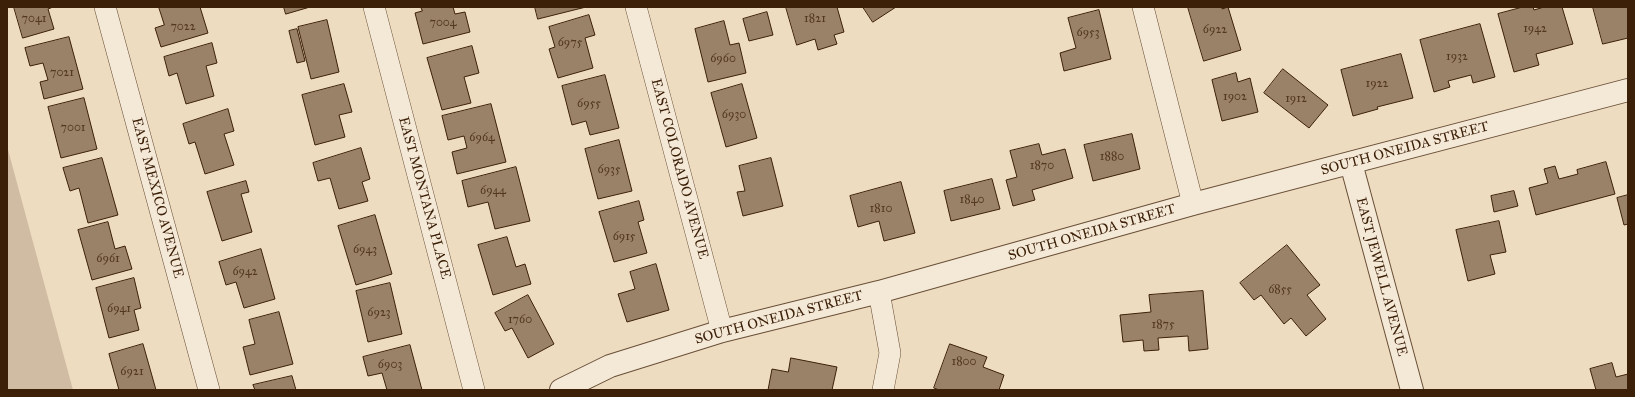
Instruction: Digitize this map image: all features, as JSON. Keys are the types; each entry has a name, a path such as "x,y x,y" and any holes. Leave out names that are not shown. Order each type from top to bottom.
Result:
{"street":[{"name":"EAST MEXICO AVENUE","path":"105,7 209,390"},
{"name":"EAST MONTANA PLACE","path":"374,7 474,390"},
{"name":"EAST COLORADO AVENUE","path":"636,7 722,330"},
{"path":"1143,7 1193,204"},
{"name":"SOUTH ONEIDA STREET","path":"564,389 610,366 722,330 879,292 1193,204 1628,90"},
{"name":"EAST JEWELL AVENUE","path":"1351,163 1412,390"},
{"path":"879,292 890,353 883,390"}],"shaded area":[{"path":"7,146 73,390 7,390"}],"building":[{"path":"14,7 53,7 48,9 54,29 23,38"},
{"path":"159,7 200,7 208,33 161,47 155,28 164,25"},
{"path":"284,7 310,7 286,14"},
{"path":"421,7 453,7 455,14 465,12 470,32 423,44 415,13 422,11"},
{"path":"535,7 586,7 538,19"},
{"path":"786,7 837,7 844,32 834,35 837,44 818,50 815,39 797,45"},
{"path":"863,7 896,7 873,22"},
{"path":"1188,7 1222,7 1222,9 1228,7 1241,50 1204,61"},
{"path":"1523,7 1533,7 1534,10 1544,7 1562,7 1573,44 1536,54 1539,65 1514,72 1498,14"},
{"path":"1593,7 1628,7 1628,38 1603,44"},
{"path":"1099,10 1111,59 1064,71 1060,53 1076,48 1068,18"},
{"path":"767,12 773,35 749,41 743,19"},
{"path":"589,15 595,35 585,38 593,68 558,78 549,49 555,47 549,27"},
{"path":"327,20 339,72 311,79 298,27"},
{"path":"724,21 730,45 739,43 746,73 708,82 695,29"},
{"path":"1480,24 1495,77 1473,83 1471,75 1448,81 1450,87 1434,92 1420,40"},
{"path":"297,29 305,61 297,63 289,31"},
{"path":"69,37 83,89 44,99 40,82 48,80 43,63 30,66 25,48"},
{"path":"212,43 217,63 206,66 214,96 186,104 177,73 169,76 164,57"},
{"path":"472,46 479,73 464,77 471,103 442,110 427,58"},
{"path":"1401,54 1413,98 1377,107 1378,109 1353,116 1341,70"},
{"path":"1283,69 1328,105 1309,128 1264,93"},
{"path":"1236,73 1238,82 1250,78 1258,112 1222,121 1212,80"},
{"path":"605,75 619,128 590,135 586,121 572,125 562,86"},
{"path":"344,84 352,112 339,115 345,137 315,145 302,95"},
{"path":"742,84 757,138 726,147 711,93"},
{"path":"84,98 97,149 61,158 48,107"},
{"path":"491,104 506,162 457,174 452,152 467,148 464,136 448,140 442,116"},
{"path":"228,109 234,131 224,134 234,165 205,174 195,142 189,144 183,124"},
{"path":"1132,134 1140,169 1093,181 1084,145"},
{"path":"619,140 632,191 598,199 585,149"},
{"path":"1039,144 1042,155 1065,149 1073,178 1032,190 1035,200 1013,206 1006,180 1017,177 1010,151"},
{"path":"361,148 370,179 362,182 368,201 339,209 330,178 318,181 313,163"},
{"path":"102,158 118,215 88,223 79,188 70,191 63,168"},
{"path":"771,158 783,206 743,216 737,192 745,191 739,166"},
{"path":"1606,162 1615,194 1536,215 1529,188 1548,183 1544,169 1555,166 1559,179 1578,174 1577,170"},
{"path":"516,167 530,221 495,229 488,202 468,207 462,181"},
{"path":"992,179 1000,209 951,221 944,191"},
{"path":"246,181 249,192 241,194 252,232 222,241 207,192"},
{"path":"901,182 915,233 884,241 879,221 858,227 850,196"},
{"path":"1514,191 1518,206 1494,212 1491,196"},
{"path":"1628,195 1628,224 1624,225 1617,198"},
{"path":"639,201 644,220 638,222 647,253 614,262 599,212"},
{"path":"375,215 392,274 356,285 338,226"},
{"path":"1499,221 1506,252 1490,255 1495,274 1468,281 1456,230"},
{"path":"108,222 115,249 125,246 132,269 92,280 78,230"},
{"path":"507,237 516,267 525,264 531,284 493,295 478,245"},
{"path":"1287,245 1320,285 1307,295 1326,319 1306,336 1291,318 1284,324 1261,295 1254,300 1240,283"},
{"path":"261,249 275,299 244,308 236,282 226,285 219,262"},
{"path":"656,264 669,310 627,322 618,294 635,289 630,272"},
{"path":"134,278 141,308 134,310 139,330 109,338 96,288"},
{"path":"390,283 402,334 368,342 356,291"},
{"path":"1203,291 1208,349 1189,351 1188,336 1158,338 1159,350 1144,351 1143,340 1123,342 1120,315 1151,312 1149,295"},
{"path":"528,295 554,344 528,358 512,328 505,331 495,313"},
{"path":"279,312 293,364 250,375 243,347 255,344 249,320"},
{"path":"143,344 156,390 119,390 109,354"},
{"path":"950,344 987,357 983,367 1004,375 999,390 939,390 934,388"},
{"path":"410,345 422,390 387,390 382,373 368,376 363,357"},
{"path":"791,358 837,367 832,390 768,390 772,369 788,372"},
{"path":"1612,363 1616,377 1628,374 1628,390 1596,390 1590,369"},
{"path":"292,376 296,390 255,390 253,385"}]}
